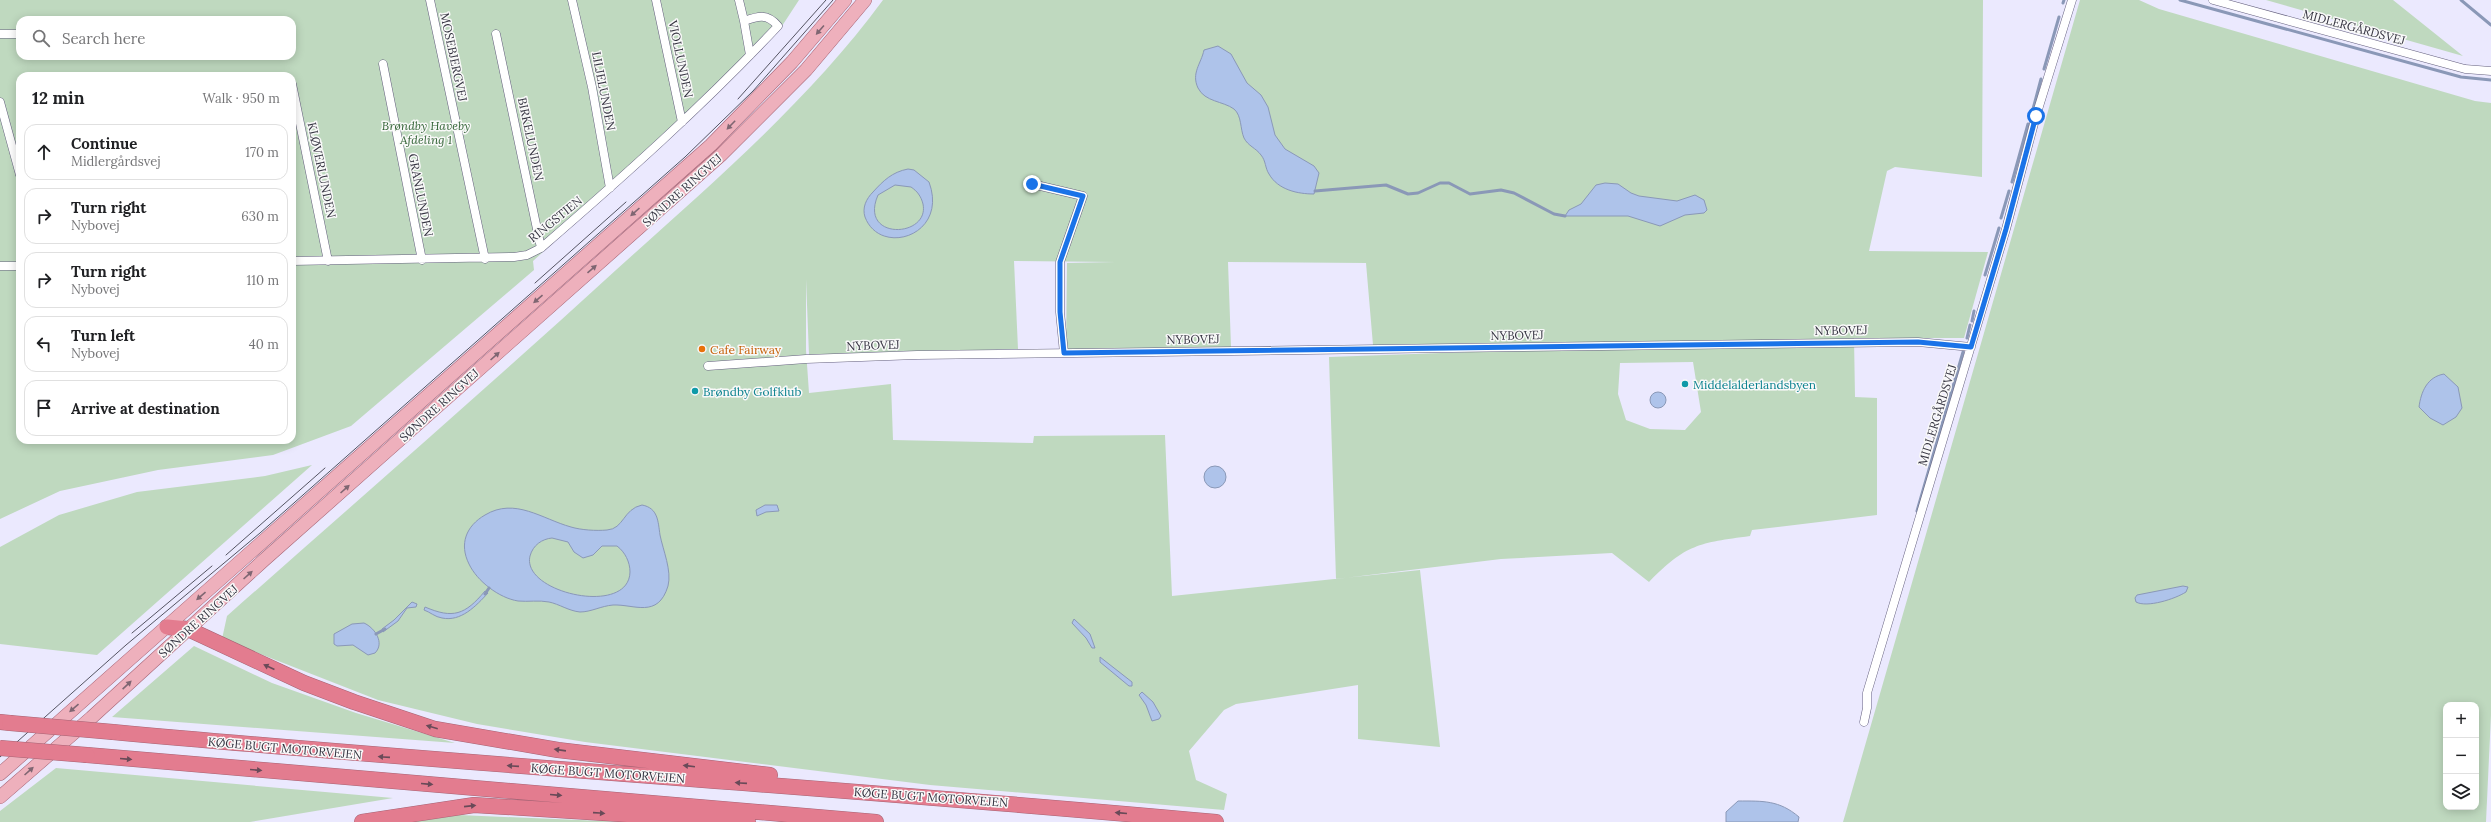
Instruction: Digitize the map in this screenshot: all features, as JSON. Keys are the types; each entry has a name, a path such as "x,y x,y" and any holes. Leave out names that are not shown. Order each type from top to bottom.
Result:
{"highway":[{"path":"167,627 188,629 304,683 354,702 435,729 558,750 964,799"},
{"name":"KØGE BUGT MOTORVEJEN","path":"5,723 375,756 964,799 1216,822"},
{"name":"KØGE BUGT MOTORVEJEN","path":"0,748 876,822"},
{"path":"362,822 474,805 748,822"}],"main road":[{"name":"SØNDRE RINGVEJ","path":"0,774 711,145 792,62 845,0"},
{"name":"SØNDRE RINGVEJ","path":"0,797 91,718 188,629 721,155 806,70 865,0"}],"street":[{"name":"MOSEBJERGVEJ","path":"430,0 485,259"},
{"name":"LILJELUNDEN","path":"572,0 592,87 610,188"},
{"name":"VIOLLUNDEN","path":"656,0 682,122"},
{"path":"738,0 744,21 750,55"},
{"name":"MIDLERGÅRDSVEJ","path":"1864,722 1867,708 1867,693 2010,215 2036,116 2072,0"},
{"name":"MIDLERGÅRDSVEJ","path":"2213,0 2465,69 2491,71"},
{"name":"RINGSTIEN","path":"296,262 485,259 514,258 528,255 541,248 610,188 682,122 778,26 772,19 763,16 744,21"},
{"path":"0,34 16,34"},
{"name":"BIRKELUNDEN","path":"496,34 541,248"},
{"name":"GRANLUNDEN","path":"383,64 422,260"},
{"path":"0,102 16,160"},
{"name":"KLØVERLUNDEN","path":"296,104 328,261"},
{"path":"1032,184 1083,196 1060,262 1060,312 1064,353"},
{"path":"0,266 16,266"},
{"name":"NYBOVEJ","path":"708,366 806,359 1064,353 1918,342 1971,347"}],"green space":[{"name":"Brøndby Haveby Afdeling 1","path":"0,0 799,0 782,26 688,121 533,261 534,270 351,426 273,455 158,470 60,491 0,519"},
{"name":"Brøndby Golfklub","path":"883,0 1983,0 1982,177 1895,167 1887,171 1869,251 1988,252 1964,338 1854,338 1855,397 1877,398 1877,515 1752,530 1750,536 1718,541 1694,547 1673,560 1649,582 1612,553 1501,559 1348,578 1420,570 1440,747 1358,739 1358,685 1236,704 1224,710 1189,751 1196,780 1227,794 1224,810 930,785 585,742 477,724 378,700 222,639 227,616 520,357 721,175 790,108 854,37","holes":["1014,261 1116,262 1067,263 1066,351 1231,347 1228,262 1366,263 1373,345 1497,343 1498,351 1329,357 1336,579 1172,596 1165,435 1034,436 1033,443 893,440 891,384 809,393 806,350 806,279 809,355 1018,349","1693,362 1701,412 1685,430 1650,429 1626,420 1618,394 1620,363"]},
{"path":"2080,0 2139,0 2159,9 2475,101 2491,103 2491,715 2486,822 1843,822"},
{"path":"2266,0 2393,0 2463,56"},
{"path":"312,465 97,655 0,644 0,547 59,515 137,492 265,476"},
{"path":"194,646 272,683 356,713 455,743 112,717"},
{"path":"56,768 393,798 250,822 0,822 0,811"},
{"path":"459,815 626,822 412,822"}],"water":[{"path":"1218,46 1231,54 1247,83 1261,95 1268,107 1275,135 1285,149 1314,166 1319,173 1314,194 1295,192 1278,184 1269,174 1261,155 1244,138 1237,112 1230,106 1210,99 1201,93 1196,83 1197,69 1204,50"},
{"path":"902,170 914,170 929,182 933,201 930,216 921,227 910,235 897,238 884,236 873,229 865,217 865,204 884,181","holes":["895,185 911,187 917,192 923,204 922,215 916,223 907,228 896,230 885,227 878,221 874,210 878,195"]},
{"path":"1605,183 1618,184 1631,193 1639,196 1677,201 1695,195 1704,200 1707,210 1704,213 1685,215 1660,226 1628,216 1565,216 1569,210 1581,204 1596,185"},
{"path":"2444,374 2458,387 2462,408 2456,417 2443,425 2430,418 2419,407 2423,391 2429,382 2433,378"},
{"path":"1655,392 1661,392 1666,397 1664,406 1661,408 1655,408 1650,403 1650,397"},
{"path":"1215,466 1223,469 1226,477 1223,485 1215,488 1207,485 1204,477 1207,469"},
{"path":"642,505 654,512 659,525 668,567 669,580 664,596 658,603 652,606 645,608 613,605 580,612 549,602 518,601 503,596 489,588 477,577 466,557 465,543 469,530 478,519 496,510 507,508 518,509 528,511 571,527 584,530 607,530 613,529 621,523 627,514 636,507","holes":["552,538 568,542 574,552 583,558 593,555 602,546 617,546 620,548 628,561 630,572 625,586 613,594 596,596 576,595 557,589 542,580 532,569 530,556 533,549 541,541"]},
{"path":"765,505 777,505 779,511 766,512 757,516 756,510"},
{"path":"2183,586 2188,587 2186,592 2168,600 2147,604 2136,602 2135,598 2137,595"},
{"path":"485,591 488,593 473,608 456,618 449,619 435,616 424,610 425,607 435,611 451,614 465,610"},
{"path":"412,602 417,604 416,607 407,608 398,621 383,632 382,629 394,620"},
{"path":"1074,619 1090,634 1095,648 1092,648 1086,638 1072,623"},
{"path":"364,623 372,628 379,640 378,649 375,653 368,655 353,645 337,646 334,644 334,634 352,624"},
{"path":"1100,657 1132,682 1132,686 1129,686 1100,662"},
{"path":"1142,692 1153,702 1161,716 1159,719 1152,721 1146,705 1139,695"},
{"path":"1738,801 1778,804 1792,811 1799,817 1798,822 1726,822 1726,812"}],"waterway":[{"path":"2180,0 2461,77 2491,80"},
{"path":"2461,0 2491,25"},
{"path":"2044,69 2059,17"},
{"path":"2033,109 2041,79"},
{"path":"2012,182 2028,124"},
{"path":"1315,191 1386,185 1408,194 1418,193 1440,183 1449,183 1470,194 1501,190 1514,193 1554,214 1565,216"},
{"path":"2001,218 2009,191"},
{"path":"1985,275 1999,228"},
{"path":"1972,321 1974,311"},
{"path":"1967,338 1970,325"},
{"path":"1917,511 1963,352"},
{"path":"485,594 489,588"},
{"path":"376,634 385,629"}],"tram line":[{"path":"738,99 826,0"},
{"path":"0,757 126,645 260,533 685,157 753,91 833,0"},
{"path":"535,283 626,202"},
{"path":"226,555 325,468"},
{"path":"132,633 212,566"}],"place":[{"name":"Cafe Fairway","path":"702,349"},
{"name":"Middelalderlandsbyen","path":"1685,384"},
{"name":"Brøndby Golfklub","path":"695,391"}],"route":[{"path":"1032,184 1083,196 1076,212 1060,262 1060,312 1064,353 1412,350 1690,344 1918,342 1950,343 1971,347 2018,187 2036,116"}]}
